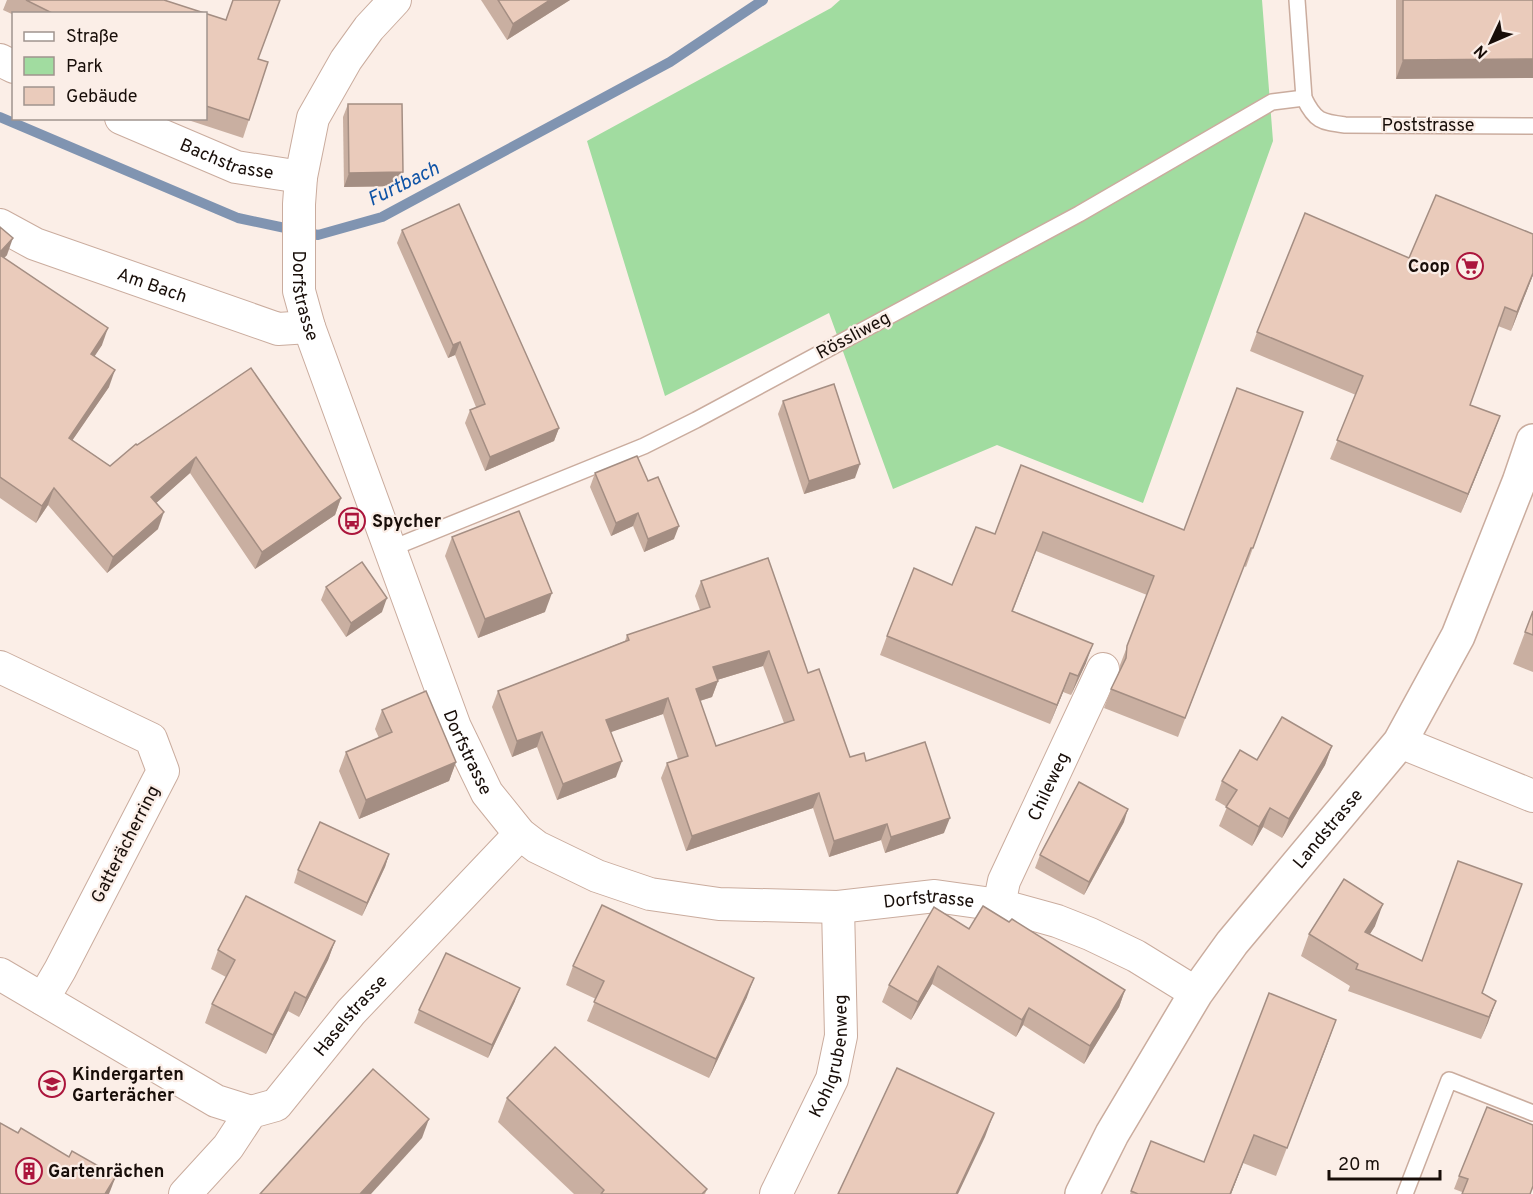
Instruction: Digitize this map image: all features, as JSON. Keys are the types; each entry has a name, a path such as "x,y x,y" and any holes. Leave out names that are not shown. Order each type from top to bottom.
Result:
{"main road":[{"name":"Landstrasse","path":"1082,1194 1112,1134 1196,993 1232,943 1400,742 1458,636 1520,482 1533,441"}],"street":[{"name":"Dorfstrasse","path":"395,0 369,28 346,60 314,118 300,190 299,291 309,327 455,727 487,794 520,834 537,847 597,876 650,894 719,904 838,907 935,896 999,905 1057,921 1090,934 1136,956 1196,993"},
{"name":"Bachstrasse","path":"126,120 236,167 300,190"},
{"name":"Am Bach","path":"0,225 35,244 278,329 309,327"},
{"name":"Gatterächerring","path":"0,667 152,740 164,771 43,999"},
{"name":"Chileweg","path":"999,905 1004,881 1102,669"},
{"path":"1400,742 1533,796"},
{"name":"Haselstrasse","path":"251,1112 276,1105 351,1012 520,834"},
{"name":"Kohlgrubenweg","path":"777,1194 832,1079 841,1036 838,907"},
{"path":"0,974 216,1101 251,1112 228,1147 185,1194"}],"lane":[{"path":"1297,0 1304,98"},
{"name":"Poststrasse","path":"1304,98 1311,113 1323,122 1345,125 1533,126"},
{"name":"Rössliweg","path":"390,549 644,446 1079,214 1272,102 1304,98"},
{"path":"1405,1194 1449,1080 1533,1113"}],"green space":[{"path":"840,0 1262,0 1273,141 1143,503 997,445 893,489 829,313 665,396 587,141 831,8"}],"building":[{"path":"26,0 164,0 201,12 50,12"},
{"path":"233,0 280,0 258,59 268,62 249,120 207,106 207,14 226,20"},
{"path":"498,0 550,0 513,24"},
{"path":"1403,0 1533,0 1533,59 1403,60"},
{"path":"348,104 402,104 403,172 349,173"},
{"path":"1436,195 1533,234 1533,273 1517,312 1505,307 1470,405 1500,416 1468,494 1337,440 1363,376 1257,332 1305,213 1409,258"},
{"path":"459,204 559,428 490,457 470,410 485,404 460,342 453,345 402,230"},
{"path":"0,227 13,238 0,252"},
{"path":"0,255 108,328 91,354 115,370 69,438 110,466 136,444 251,368 341,498 262,552 196,457 151,497 164,512 113,557 54,488 42,506 0,477"},
{"path":"834,384 860,464 809,481 783,401"},
{"path":"1237,388 1303,412 1253,548 1251,548 1185,718 1111,689 1126,658 1127,646 1154,576 1043,532 1012,611 1093,644 1078,676 1070,673 1057,705 887,636 914,568 952,585 976,527 995,534 1021,465 1184,530"},
{"path":"637,456 648,481 658,477 679,526 648,539 638,513 616,523 595,473"},
{"path":"519,511 552,593 485,619 452,537"},
{"path":"768,558 808,673 819,669 850,757 864,753 866,761 925,742 950,818 891,837 887,824 834,841 819,793 692,836 667,763 688,756 668,698 606,720 622,761 563,784 542,732 517,741 498,691 629,640 627,635 710,607 701,581","holes":["769,651 794,720 716,746 696,689 718,681 713,667"]},
{"path":"362,562 387,598 351,623 326,587"},
{"path":"1533,611 1533,635 1525,632"},
{"path":"426,691 456,762 366,800 346,752 392,732 382,710"},
{"path":"1282,717 1332,746 1289,819 1270,808 1259,827 1226,807 1237,790 1222,781 1240,750 1257,760"},
{"path":"1079,782 1128,809 1089,882 1040,855"},
{"path":"320,822 389,854 367,903 298,870"},
{"path":"1458,861 1522,884 1482,993 1496,1001 1489,1017 1356,969 1358,964 1309,934 1344,879 1383,904 1365,932 1422,961"},
{"path":"246,896 335,941 306,998 295,992 273,1035 212,1004 235,960 218,950"},
{"path":"602,905 754,978 716,1059 594,1002 604,981 573,966"},
{"path":"983,906 1009,922 1012,919 1125,990 1090,1046 1029,1008 1022,1020 938,966 918,1002 889,985 934,907 969,929"},
{"path":"446,953 520,988 492,1045 419,1010"},
{"path":"1269,993 1336,1020 1287,1148 1254,1135 1230,1194 1138,1194 1131,1191 1151,1141 1204,1162"},
{"path":"555,1047 707,1189 702,1194 601,1194 604,1190 507,1098"},
{"path":"897,1068 994,1113 956,1194 838,1194"},
{"path":"373,1069 429,1119 360,1194 260,1194"},
{"path":"1487,1107 1533,1125 1533,1186 1530,1194 1462,1194 1468,1179 1459,1176"},
{"path":"0,1123 18,1133 21,1128 69,1157 72,1151 116,1176 105,1194 0,1194"}],"waterway":[{"name":"Furtbach","path":"0,117 238,218 318,235 382,217 670,62 763,0"}],"place":[{"name":"Coop","path":"1470,266"},
{"name":"Spycher","path":"352,521"},
{"name":"Kindergarten Garterächer","path":"52,1084"},
{"name":"Gartenrächen","path":"29,1171"}]}
